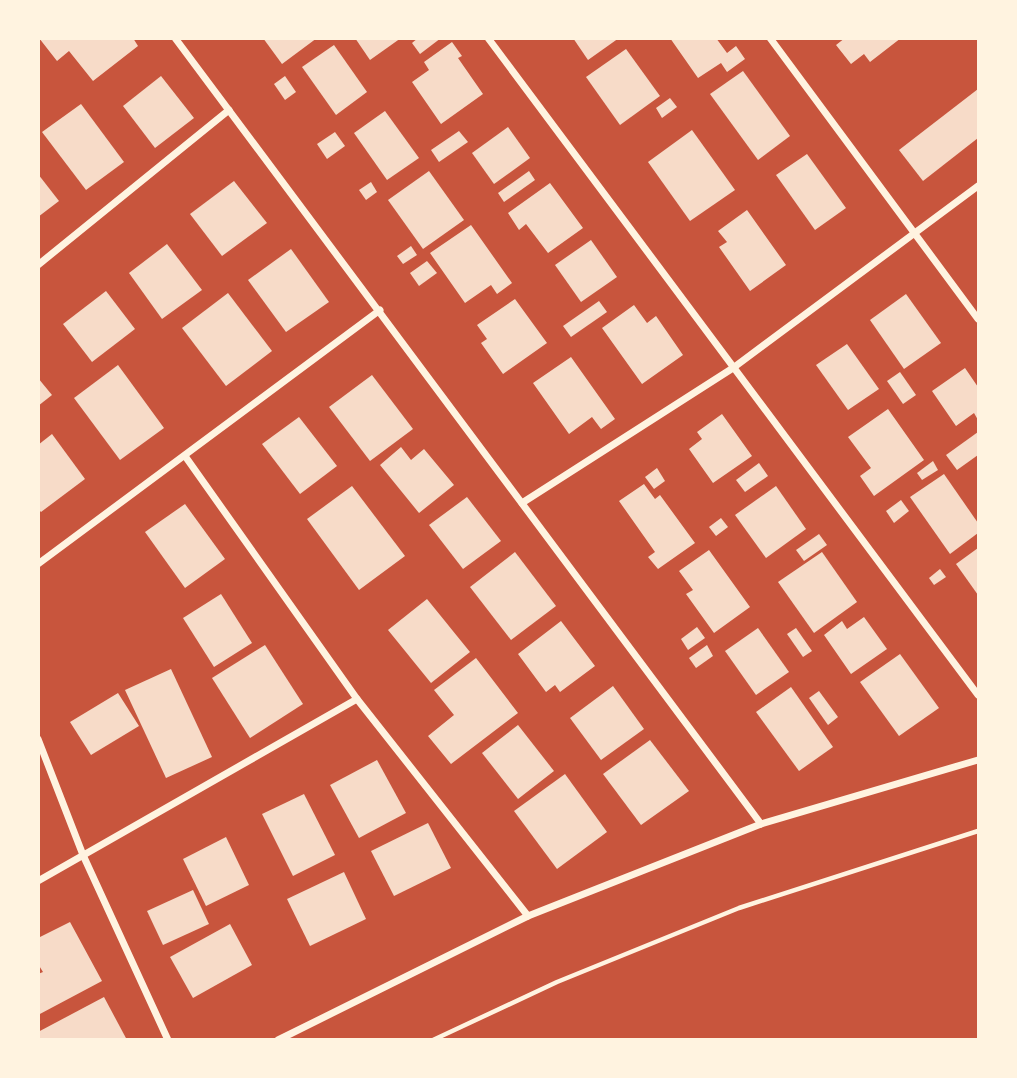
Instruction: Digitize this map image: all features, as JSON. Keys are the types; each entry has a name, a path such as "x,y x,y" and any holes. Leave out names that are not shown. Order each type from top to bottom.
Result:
{"street":[{"path":"175,38 761,824"},
{"path":"488,38 978,695"},
{"path":"770,38 978,319"},
{"path":"38,265 229,110"},
{"path":"522,503 733,368 978,186"},
{"path":"38,564 380,310"},
{"path":"185,456 357,699 528,916"},
{"path":"38,881 357,699"},
{"path":"38,739 83,855 168,1040"},
{"path":"278,1040 528,916 761,824 978,760"}],"path":[{"path":"433,1040 557,982 739,908 978,831"}],"building":[{"path":"39,38 133,38 138,46 93,81 69,51 57,61"},
{"path":"263,38 317,38 282,64"},
{"path":"355,38 401,38 370,60"},
{"path":"418,38 441,38 420,54 412,43"},
{"path":"573,38 619,38 588,60"},
{"path":"670,38 716,38 727,53 736,46 745,59 727,72 721,63 698,78"},
{"path":"845,38 901,38 870,62 864,54 851,64 836,45"},
{"path":"452,42 462,56 458,58 483,94 441,124 412,82 429,70 424,62"},
{"path":"334,45 367,92 336,115 302,67"},
{"path":"626,49 660,96 620,125 586,77"},
{"path":"743,71 790,136 758,160 710,94"},
{"path":"161,76 194,118 155,148 123,106"},
{"path":"285,76 296,92 285,100 274,84"},
{"path":"978,89 978,138 923,181 899,150"},
{"path":"670,98 677,107 662,118 656,108"},
{"path":"81,104 124,162 86,190 42,132"},
{"path":"385,111 419,158 387,180 354,133"},
{"path":"508,127 530,158 494,184 472,153"},
{"path":"692,130 735,190 690,221 648,162"},
{"path":"459,131 468,142 439,162 431,150"},
{"path":"335,132 345,146 327,159 317,144"},
{"path":"807,154 846,208 815,230 776,175"},
{"path":"429,171 464,220 423,249 388,200"},
{"path":"529,171 535,180 504,202 498,193"},
{"path":"38,174 59,201 38,217"},
{"path":"234,181 267,223 222,256 190,214"},
{"path":"371,182 377,192 366,200 359,190"},
{"path":"550,183 583,228 548,253 526,224 519,230 508,213"},
{"path":"747,210 786,265 750,291 719,247 727,242 718,231"},
{"path":"471,225 512,283 497,294 491,285 465,303 430,253"},
{"path":"591,240 617,277 581,302 555,265"},
{"path":"167,244 202,290 162,319 129,273"},
{"path":"411,246 417,255 403,264 397,256"},
{"path":"291,249 329,302 286,332 248,280"},
{"path":"427,261 437,273 419,286 410,273"},
{"path":"106,291 135,329 92,362 63,324"},
{"path":"228,293 272,351 226,386 182,328"},
{"path":"906,294 941,343 904,369 870,320"},
{"path":"515,299 547,343 503,374 481,343 487,339 477,325"},
{"path":"599,301 607,312 571,337 563,326"},
{"path":"634,305 647,323 656,316 683,355 642,384 602,328"},
{"path":"847,344 879,389 848,410 816,365"},
{"path":"571,357 615,419 601,429 592,417 569,434 533,383"},
{"path":"118,365 164,428 120,460 74,398"},
{"path":"965,368 978,387 978,420 974,413 956,426 932,391"},
{"path":"900,372 916,395 903,404 887,381"},
{"path":"372,375 413,429 370,461 329,407"},
{"path":"38,378 52,395 38,406"},
{"path":"888,409 924,460 874,496 860,476 871,468 848,437"},
{"path":"722,414 752,456 713,483 689,449 702,439 697,432"},
{"path":"299,417 337,466 300,494 262,444"},
{"path":"978,432 978,455 957,470 946,455"},
{"path":"52,434 85,479 41,512 38,509 38,445"},
{"path":"401,447 411,460 424,449 454,485 419,513 380,465"},
{"path":"933,461 938,470 922,480 917,473"},
{"path":"759,463 768,476 745,492 736,480"},
{"path":"657,468 665,481 654,489 645,477"},
{"path":"944,474 978,523 978,533 950,554 910,497"},
{"path":"644,484 655,499 660,495 695,543 658,569 648,557 655,552 619,501"},
{"path":"352,486 405,556 359,590 307,519"},
{"path":"776,486 806,529 766,558 735,515"},
{"path":"467,497 501,541 463,569 429,525"},
{"path":"901,500 909,511 894,523 886,511"},
{"path":"185,504 225,559 185,588 145,532"},
{"path":"721,518 728,527 716,536 709,527"},
{"path":"819,534 827,545 804,561 796,550"},
{"path":"978,548 978,595 956,564"},
{"path":"709,550 750,607 714,633 686,594 693,590 679,571"},
{"path":"515,552 556,606 511,640 470,587"},
{"path":"822,552 857,602 814,633 778,582"},
{"path":"940,569 946,577 934,585 929,578"},
{"path":"221,594 252,643 214,667 183,618"},
{"path":"427,599 470,652 431,683 388,630"},
{"path":"864,617 887,649 851,674 824,635 842,621 847,629"},
{"path":"561,621 595,666 560,692 555,685 546,692 518,654"},
{"path":"697,627 705,638 688,650 681,639"},
{"path":"758,628 789,672 756,695 725,651"},
{"path":"796,628 812,651 803,657 787,634"},
{"path":"265,645 303,704 250,738 212,678"},
{"path":"707,645 713,656 696,668 689,658"},
{"path":"900,654 939,708 899,736 860,682"},
{"path":"476,658 518,713 451,764 428,736 454,715 434,690"},
{"path":"171,669 212,757 166,778 125,690"},
{"path":"613,686 644,729 601,760 570,718"},
{"path":"791,687 833,747 799,771 756,712"},
{"path":"819,691 838,717 828,725 809,698"},
{"path":"118,693 139,726 91,755 70,722"},
{"path":"518,725 554,771 518,799 482,753"},
{"path":"650,740 689,791 641,825 603,774"},
{"path":"377,760 406,813 359,838 330,785"},
{"path":"565,774 607,832 557,869 514,811"},
{"path":"304,794 335,855 293,876 262,814"},
{"path":"428,823 451,868 394,896 371,851"},
{"path":"226,837 249,885 206,906 183,859"},
{"path":"344,872 366,919 310,946 287,899"},
{"path":"193,890 209,924 163,945 147,911"},
{"path":"70,922 102,981 38,1015 38,974 43,972 38,964 38,938"},
{"path":"230,924 252,965 193,998 170,957"},
{"path":"104,997 127,1040 38,1040 38,1032"}]}
